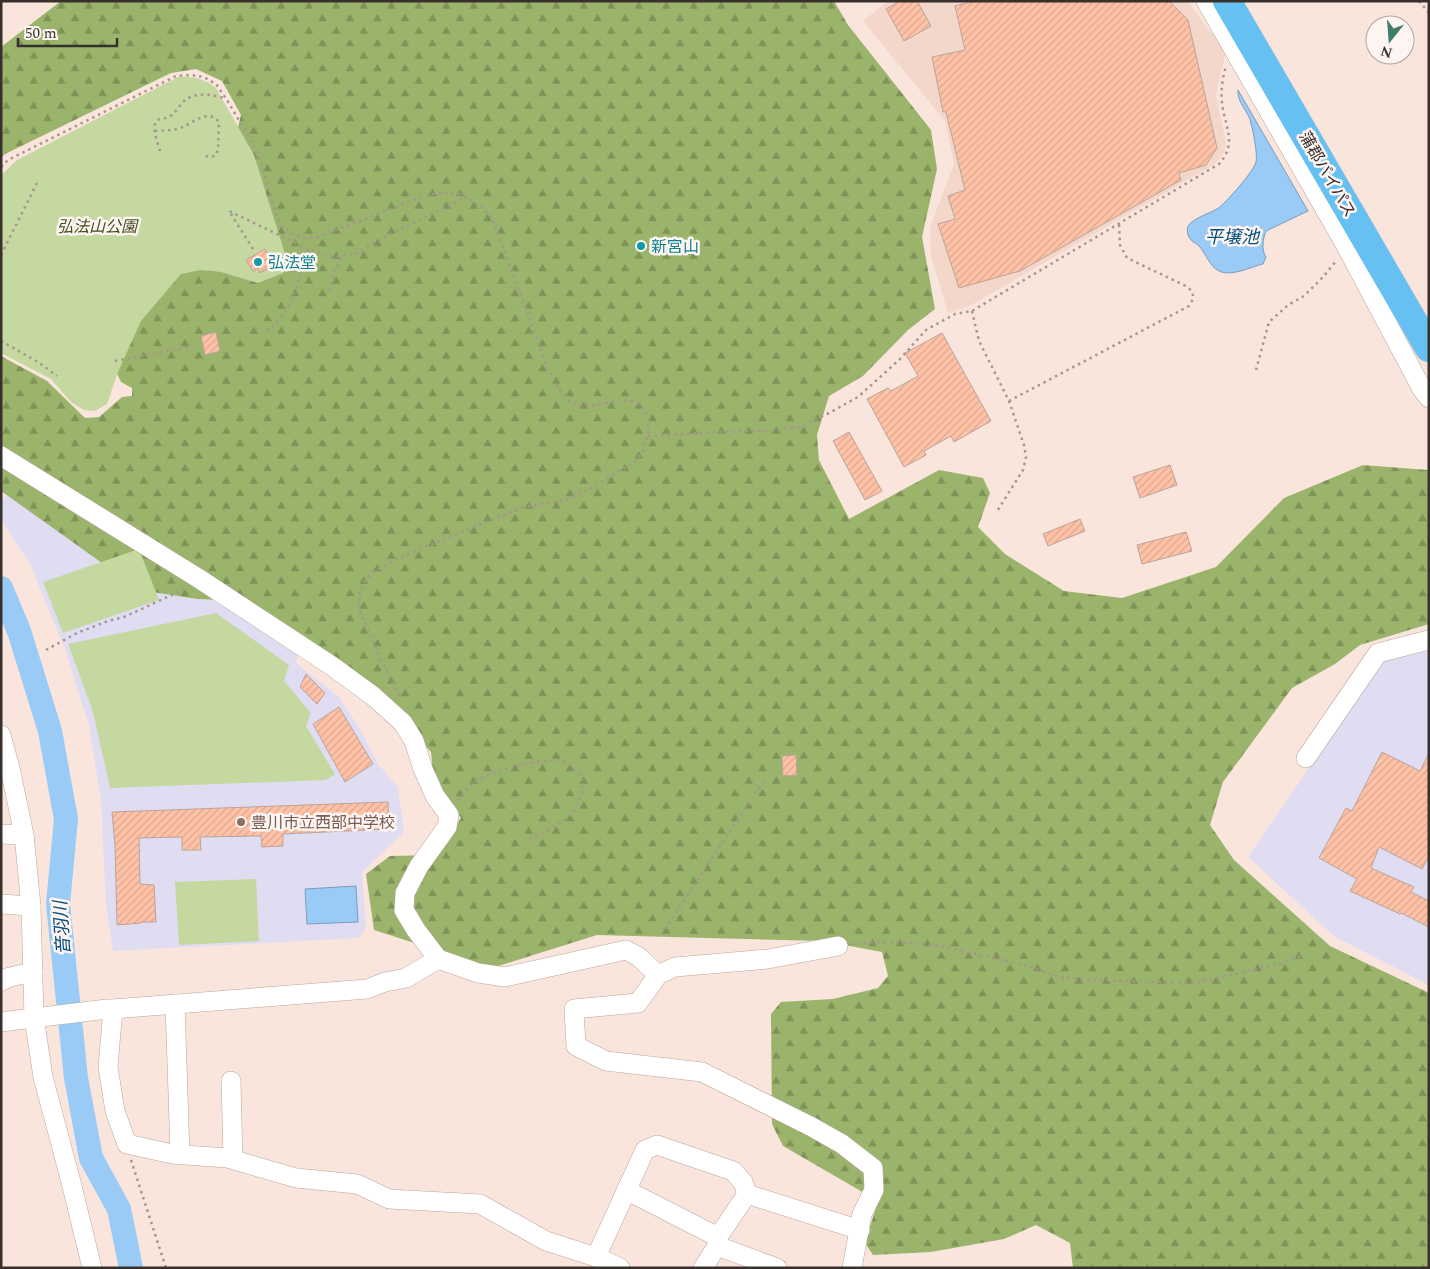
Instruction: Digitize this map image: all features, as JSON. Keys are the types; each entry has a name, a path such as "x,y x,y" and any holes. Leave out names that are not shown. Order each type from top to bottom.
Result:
{"highway":[{"name":"蒲郡バイパス","path":"1227,1 1429,348"},
{"name":"蒲郡バイパス","path":"1236,1 1429,329"}],"street":[{"path":"1206,1 1345,244 1422,389 1429,398"},
{"path":"1,456 202,581 332,666 373,696 403,724 414,741 423,769 436,796 449,815 447,827 419,866 405,893 404,910 416,930 438,959 478,973 505,977 626,950 639,957 658,975"},
{"path":"1306,758 1378,653 1429,640"},
{"path":"1,735 6,767 24,835 31,906 34,1017 43,1077 92,1268"},
{"path":"1,834 24,835"},
{"path":"1,904 31,906"},
{"path":"838,946 768,959 675,967 658,975 638,1003 574,1009 576,1046 606,1061 702,1072 812,1127 842,1144 873,1168 874,1190 862,1214 852,1268"},
{"path":"1,1022 110,1009 367,989 385,982 406,978 438,959"},
{"path":"4,977 34,972"},
{"path":"175,1004 180,1154"},
{"path":"110,1009 108,1067 114,1111 126,1144 172,1154 233,1159 296,1178 357,1184 389,1199 480,1204 546,1241 596,1257 620,1268"},
{"path":"231,1081 233,1159"},
{"path":"596,1257 645,1150 657,1145 733,1171 744,1182 747,1194 717,1241 703,1268"},
{"path":"626,1190 717,1241 777,1268"},
{"path":"747,1194 860,1230"}],"path":[{"path":"1419,1 1429,13"},
{"path":"648,436 738,430 772,431 798,427 829,413 858,397 900,359 926,330 955,314 972,311 1219,164 1225,157 1229,140 1229,131 1222,108 1222,85 1227,63 1234,49"},
{"path":"1,167 8,160 176,76 191,75 204,78 216,84 258,153 276,214 282,226 294,235 305,238 318,237 435,193 459,194 473,200 480,208 490,214 547,367 561,392 569,401 578,405 591,406 620,400 632,400 641,405 649,422 648,436 643,451 633,464 568,499 524,507 422,548 388,563 373,572 364,582 359,596 359,609 383,664 402,701"},
{"path":"160,151 156,130 156,122 159,119 169,117 188,98 193,96 214,95 227,100"},
{"path":"156,130 179,129 206,115 211,115 220,122 218,150 216,155 212,157 204,156"},
{"path":"1,255 38,181"},
{"path":"253,249 229,212 308,250 331,256 342,256 358,253 370,245 466,197"},
{"path":"1009,401 1189,306 1193,299 1193,293 1188,287 1127,258 1120,245 1119,223"},
{"path":"1256,370 1270,322 1288,305 1304,296 1323,277 1334,264 1345,244"},
{"path":"267,331 286,310 308,250"},
{"path":"329,291 342,256"},
{"path":"972,311 978,341 1009,401 1024,445 1026,457 1023,470 996,513"},
{"path":"1,340 38,362 57,376"},
{"path":"114,361 193,346"},
{"path":"46,650 77,633 124,617 202,581"},
{"path":"449,815 466,790 477,780 524,764 539,761 561,761 575,769 581,777 583,786 580,799 575,810 568,817 548,830 526,840"},
{"path":"665,929 764,780"},
{"path":"838,946 858,942 913,943 939,946 1026,965 1059,977 1177,983 1194,983 1280,964 1304,955"},
{"path":"126,1144 166,1268"}],"shaded area":[{"path":"888,1 1188,1 1207,28 1224,46 1226,52 1216,97 1226,142 1225,150 1213,165 973,304 948,313 931,256 930,227 954,164 945,121 863,21"},
{"path":"33,476 299,649 296,663 339,697 360,729 378,764 398,787 404,832 362,872 366,928 359,938 113,951 106,905 101,800 89,726 66,652 30,564 1,520 1,500"},
{"path":"1429,647 1429,985 1335,937 1248,857 1383,660"}],"green space":[{"path":"61,1 834,1 848,25 931,130 937,169 922,237 935,309 908,330 863,376 829,396 817,435 819,460 849,519 939,470 983,478 990,493 978,527 1005,554 1064,591 1122,598 1216,567 1284,498 1363,465 1428,470 1429,624 1360,645 1335,664 1292,688 1223,782 1210,825 1234,860 1330,946 1429,993 1429,1268 1073,1268 1070,1243 1036,1225 1004,1239 931,1252 873,1255 865,1243 878,1201 783,1146 772,1124 771,1014 781,1002 833,999 878,988 888,976 882,952 823,941 597,935 492,968 374,930 366,874 390,856 435,855 461,818 433,773 431,752 354,672 248,601 197,599 140,590 1,491 1,356 47,381 85,418 99,417 122,397 132,396 132,388 121,382 115,369 139,319 229,163 241,115 222,81 196,69 171,73 5,154 1,158 1,47"},
{"name":"弘法山公園","path":"178,77 198,79 208,82 216,88 254,155 286,257 283,273 258,283 221,272 201,270 181,274 141,321 118,372 107,404 95,411 84,410 71,402 51,379 1,353 1,175 17,160"},
{"path":"139,549 159,600 63,633 43,582"},
{"path":"216,613 289,665 284,681 311,713 306,726 335,774 326,780 110,788 93,712 68,644"},
{"path":"256,879 259,941 179,945 175,882"}],"water":[{"name":"平壌池","path":"1238,90 1308,211 1266,231 1263,251 1266,257 1263,264 1241,271 1224,273 1213,267 1200,247 1190,239 1187,229 1190,223 1217,209 1226,201 1245,180 1256,162 1252,126 1240,100"},
{"path":"356,886 358,922 307,924 305,889"}],"building":[{"path":"900,1 917,1 931,26 904,41 886,9"},
{"path":"974,1 1169,1 1188,20 1217,148 1206,165 1179,173 1181,180 1020,271 959,288 938,224 955,219 948,196 965,190 946,112 943,112 932,57 965,50 955,6"},
{"name":"弘法堂","path":"265,249 271,260 267,263 269,268 260,273 258,268 253,271 246,260"},
{"path":"216,332 220,351 205,355 201,336"},
{"path":"942,333 991,421 954,442 951,436 924,451 926,455 904,467 867,399 888,388 891,391 918,376 905,353"},
{"path":"849,432 882,491 865,500 833,441"},
{"path":"1170,465 1177,485 1140,498 1133,477"},
{"path":"1080,519 1085,531 1048,546 1043,534"},
{"path":"1186,532 1192,551 1142,564 1137,545"},
{"path":"306,674 325,693 317,704 300,687"},
{"path":"339,707 373,764 345,782 313,724"},
{"path":"1382,752 1420,771 1429,753 1429,856 1422,869 1379,847 1371,868 1414,887 1411,892 1429,901 1429,927 1350,891 1357,879 1319,858 1346,808 1352,811"},
{"path":"796,755 797,775 783,776 782,756"},
{"path":"388,802 389,829 283,834 283,846 262,847 261,836 200,837 201,850 182,850 182,837 139,838 140,884 154,885 156,922 117,925 115,845 112,812"}],"waterway":[{"name":"音羽川","path":"1,588 19,631 50,731 66,819 58,904 76,1078 91,1158 119,1209 131,1268"}],"place":[{"name":"新宮山","path":"641,246"},
{"name":"弘法堂","path":"258,262"},
{"name":"豊川市立西部中学校","path":"241,822"}]}
